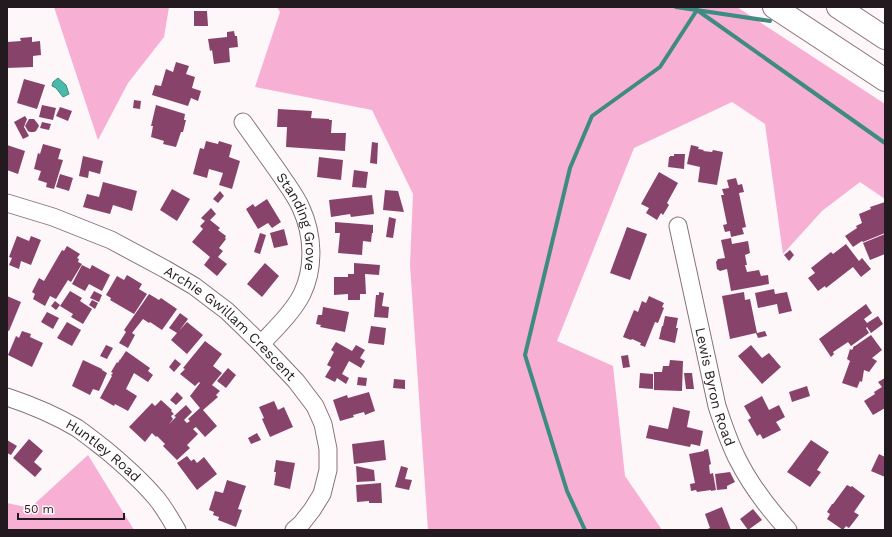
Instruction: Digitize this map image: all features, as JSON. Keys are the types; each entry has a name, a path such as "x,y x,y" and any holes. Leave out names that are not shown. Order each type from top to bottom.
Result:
{"highway":[{"path":"774,7 885,80"},
{"path":"838,7 885,38"}],"street":[{"name":"Standing Grove","path":"243,122 301,207 308,225 310,240 310,267 308,280 302,295 292,310 261,344"},
{"name":"Archie Gwillam Crescent","path":"7,203 54,217 111,240 194,286 222,307 261,344 296,381 315,406 323,424 328,448 328,470 322,494 301,524 294,530"},
{"name":"Lewis Byron Road","path":"678,226 717,406 725,432 737,460 750,482 788,530"},
{"name":"Huntley Road","path":"7,397 33,406 58,418 78,429 100,445 142,482 157,499 178,530"}],"shaded area":[{"path":"54,7 169,7 164,37 128,83 98,140"},
{"path":"277,7 737,7 885,104 885,199 860,182 822,211 783,254 765,124 732,102 634,148 557,341 613,366 625,476 662,530 428,530 410,265 413,194 372,110 255,87 280,12"},
{"path":"58,78 66,85 69,94 63,97 56,88 52,86 53,82"},
{"path":"88,455 134,530 7,530 7,503 30,508"}],"building":[{"path":"194,11 207,11 208,26 194,26"},
{"path":"234,31 235,36 237,36 238,47 229,48 230,62 214,64 212,50 210,51 208,39 227,37 227,32"},
{"path":"32,37 32,42 40,41 41,55 33,56 33,67 7,68 7,42 21,41 20,38"},
{"path":"176,62 189,66 186,74 195,77 192,88 201,91 198,101 191,98 188,106 152,95 155,85 161,86 166,69 173,72"},
{"path":"24,79 45,85 37,109 17,103"},
{"path":"134,100 141,101 140,109 133,108"},
{"path":"42,105 56,108 53,120 39,117"},
{"path":"156,105 185,114 184,120 186,120 183,132 181,132 176,147 163,144 164,141 151,137 153,126 151,126"},
{"path":"60,107 72,111 68,121 56,116"},
{"path":"278,109 312,111 311,118 332,120 331,133 346,133 345,151 286,147 287,127 277,127"},
{"path":"25,116 27,119 24,127 29,136 23,139 14,122"},
{"path":"29,119 34,119 39,126 34,132 28,131 25,126"},
{"path":"42,122 51,124 49,130 40,128"},
{"path":"206,141 218,144 219,141 232,145 229,157 240,161 232,189 219,185 223,173 209,169 207,178 193,174 200,148 204,149"},
{"path":"372,142 378,143 377,164 370,163"},
{"path":"43,144 61,149 58,159 63,160 54,189 46,187 47,183 38,180 41,171 34,169 38,153 40,154"},
{"path":"7,145 25,151 18,174 7,170"},
{"path":"691,145 699,147 698,149 704,150 703,151 712,152 713,150 723,152 717,185 698,182 700,167 687,164"},
{"path":"674,154 685,154 684,169 668,167 669,157 674,156"},
{"path":"83,156 103,161 100,174 89,171 88,178 79,176"},
{"path":"319,157 343,160 341,180 317,177"},
{"path":"354,170 368,172 366,188 352,187"},
{"path":"659,172 678,183 667,203 669,205 663,215 661,213 657,220 646,213 649,208 641,204"},
{"path":"60,174 73,178 69,191 56,187"},
{"path":"736,178 738,185 742,184 744,192 739,193 746,227 742,228 744,234 731,237 730,231 725,232 723,225 727,224 721,195 724,195 722,189 729,188 727,180"},
{"path":"103,182 137,191 132,211 113,205 110,214 83,207 87,194 99,197"},
{"path":"172,189 190,199 177,221 160,210"},
{"path":"385,190 398,191 404,212 383,210"},
{"path":"220,191 224,196 218,203 213,199"},
{"path":"372,195 374,214 351,217 350,214 331,217 329,200"},
{"path":"267,199 281,222 272,228 268,223 258,229 246,209 253,204 255,207"},
{"path":"885,202 885,233 863,242 862,241 853,247 845,236 857,228 856,226 862,223 859,214 871,209 870,207"},
{"path":"211,208 216,214 210,220 220,228 218,230 226,236 226,239 219,248 223,251 218,257 227,264 217,276 204,265 210,257 192,242 203,229 200,226 205,221 201,218"},
{"path":"389,217 396,219 393,238 386,237"},
{"path":"335,222 373,225 371,242 363,241 362,255 338,253 340,233 335,233"},
{"path":"627,227 647,234 630,280 610,273"},
{"path":"284,229 288,245 274,248 270,233"},
{"path":"260,233 266,235 260,254 254,252"},
{"path":"885,234 885,254 870,260 863,243"},
{"path":"17,236 29,241 31,236 41,240 31,265 21,261 19,269 9,265 12,258 9,257"},
{"path":"731,238 732,244 748,241 750,253 745,255 747,272 759,270 761,276 768,275 769,284 731,291 727,269 720,271 717,269 716,262 718,259 725,258 721,240"},
{"path":"846,244 859,261 862,258 871,269 861,277 853,267 826,288 825,286 818,291 808,278 815,273 811,268 831,252 833,254"},
{"path":"67,246 80,254 77,258 79,259 78,262 82,264 71,282 68,280 56,299 50,296 45,306 33,299 35,294 32,292 39,278 44,281 62,250 64,251"},
{"path":"790,250 794,255 789,261 784,255"},
{"path":"265,263 279,276 262,297 247,284"},
{"path":"354,263 380,265 379,275 365,274 366,294 360,294 360,300 348,300 348,294 334,295 334,277 348,277 348,274 354,274"},
{"path":"82,265 90,269 92,265 110,275 102,291 89,284 85,291 72,284"},
{"path":"127,275 142,284 139,289 147,294 134,314 110,300 111,298 106,295 117,276 124,280"},
{"path":"774,289 775,294 787,292 792,311 779,314 777,304 758,308 755,293"},
{"path":"70,291 82,298 80,301 92,309 83,324 71,317 73,314 60,306"},
{"path":"94,291 102,295 99,302 90,298"},
{"path":"379,292 384,293 382,306 389,307 388,318 374,317 376,295 379,295"},
{"path":"744,292 745,300 750,299 757,333 765,331 767,336 758,338 756,333 730,339 722,296"},
{"path":"149,294 159,300 161,298 177,309 162,330 143,319 132,333 135,335 128,348 119,343 126,332 124,330"},
{"path":"7,296 21,302 9,331 7,330"},
{"path":"649,296 664,303 662,307 664,308 658,323 655,322 645,347 640,345 641,343 623,337 634,310 638,312 642,301 646,303"},
{"path":"92,300 98,303 95,309 89,305"},
{"path":"55,301 60,305 56,310 51,306"},
{"path":"866,304 872,313 864,319 867,323 878,316 883,324 871,333 867,327 866,328 869,333 851,346 848,342 833,352 834,354 831,357 819,339"},
{"path":"323,307 349,312 345,332 320,327 321,325 316,324 318,315 322,315"},
{"path":"47,312 59,318 53,329 41,322"},
{"path":"180,313 188,319 179,331 187,322 203,335 187,354 171,340 177,333 169,328"},
{"path":"665,316 678,318 675,343 659,339"},
{"path":"67,322 81,330 72,346 57,338"},
{"path":"371,326 386,328 384,345 368,343"},
{"path":"22,331 31,334 30,337 43,343 32,367 8,355 16,336 19,338"},
{"path":"871,335 882,350 872,358 877,361 869,372 864,370 862,382 860,381 857,388 842,383 850,361 847,359 850,349 852,350 854,346"},
{"path":"205,341 222,354 213,366 222,373 212,385 220,391 216,395 218,397 203,410 217,426 205,437 196,427 193,429 198,434 187,445 190,448 177,460 163,446 165,444 157,436 156,437 152,433 145,442 129,427 152,403 155,406 161,400 172,410 171,411 174,414 171,416 173,419 169,424 176,417 174,416 186,405 192,412 184,420 187,423 190,421 188,419 200,408 190,396 200,383 199,382 195,386 180,374 185,369 183,368"},
{"path":"336,342 352,351 356,345 365,350 360,358 365,361 361,368 349,361 342,374 349,378 346,384 337,378 335,382 325,377 331,367 327,365 334,352 331,350"},
{"path":"106,345 113,348 107,359 100,356"},
{"path":"751,345 762,358 769,353 781,367 762,384 738,356"},
{"path":"126,351 150,368 148,371 153,375 148,382 134,373 126,389 137,396 128,411 115,404 114,406 100,398 112,376 111,375 113,373 111,372"},
{"path":"628,355 630,367 623,368 621,356"},
{"path":"175,359 181,364 174,372 169,367"},
{"path":"83,360 107,373 99,391 93,389 90,395 72,386"},
{"path":"670,360 683,361 682,391 654,390 654,372 662,372 663,366 669,366"},
{"path":"228,368 236,375 226,388 217,381"},
{"path":"640,373 653,374 653,389 639,388"},
{"path":"684,373 692,373 694,389 686,389"},
{"path":"358,377 367,378 366,386 357,385"},
{"path":"885,378 885,408 873,415 864,401 875,394 874,392 882,387 878,382"},
{"path":"394,379 405,380 405,389 393,388"},
{"path":"807,386 810,396 792,402 789,392"},
{"path":"177,392 183,398 176,405 170,400"},
{"path":"369,392 375,411 365,415 364,412 353,415 354,417 340,421 333,400 347,395 348,398"},
{"path":"762,396 769,410 779,405 785,417 776,422 781,430 763,439 760,434 757,436 748,420 751,418 744,406"},
{"path":"274,401 278,410 284,407 293,427 270,437 262,419 264,418 259,407"},
{"path":"673,407 690,411 687,427 703,431 700,446 691,444 690,447 646,438 649,425 668,429"},
{"path":"257,433 261,440 251,444 248,438"},
{"path":"29,439 43,451 34,462 42,469 35,477 13,458"},
{"path":"7,440 17,446 11,455 7,453"},
{"path":"384,440 386,460 354,464 352,444"},
{"path":"811,440 829,452 817,470 821,472 810,487 787,472"},
{"path":"708,449 711,464 709,465 710,474 713,473 716,490 697,492 696,490 691,491 690,484 695,483 689,454"},
{"path":"879,454 885,457 885,477 871,471"},
{"path":"187,456 191,461 194,459 197,463 204,457 217,474 197,490 177,463"},
{"path":"276,460 295,463 290,489 274,485"},
{"path":"356,466 374,470 375,481 357,482"},
{"path":"401,466 408,468 405,479 412,480 409,490 395,487"},
{"path":"730,472 735,482 727,486 727,489 717,490 715,474"},
{"path":"227,480 246,486 238,509 242,510 236,527 218,520 219,517 213,515 214,512 209,510 215,491 223,493"},
{"path":"381,483 382,503 369,503 369,501 357,502 356,485"},
{"path":"847,485 852,486 865,496 854,512 859,515 849,528 846,526 843,530 827,519 830,514 827,512"},
{"path":"722,507 731,530 705,530 710,528 705,514"},
{"path":"753,509 762,520 748,530 740,519"}],"waterway":[{"path":"676,7 770,21"},
{"path":"585,530 567,491 525,355 570,168 592,116 660,67 697,10 885,143"}]}
